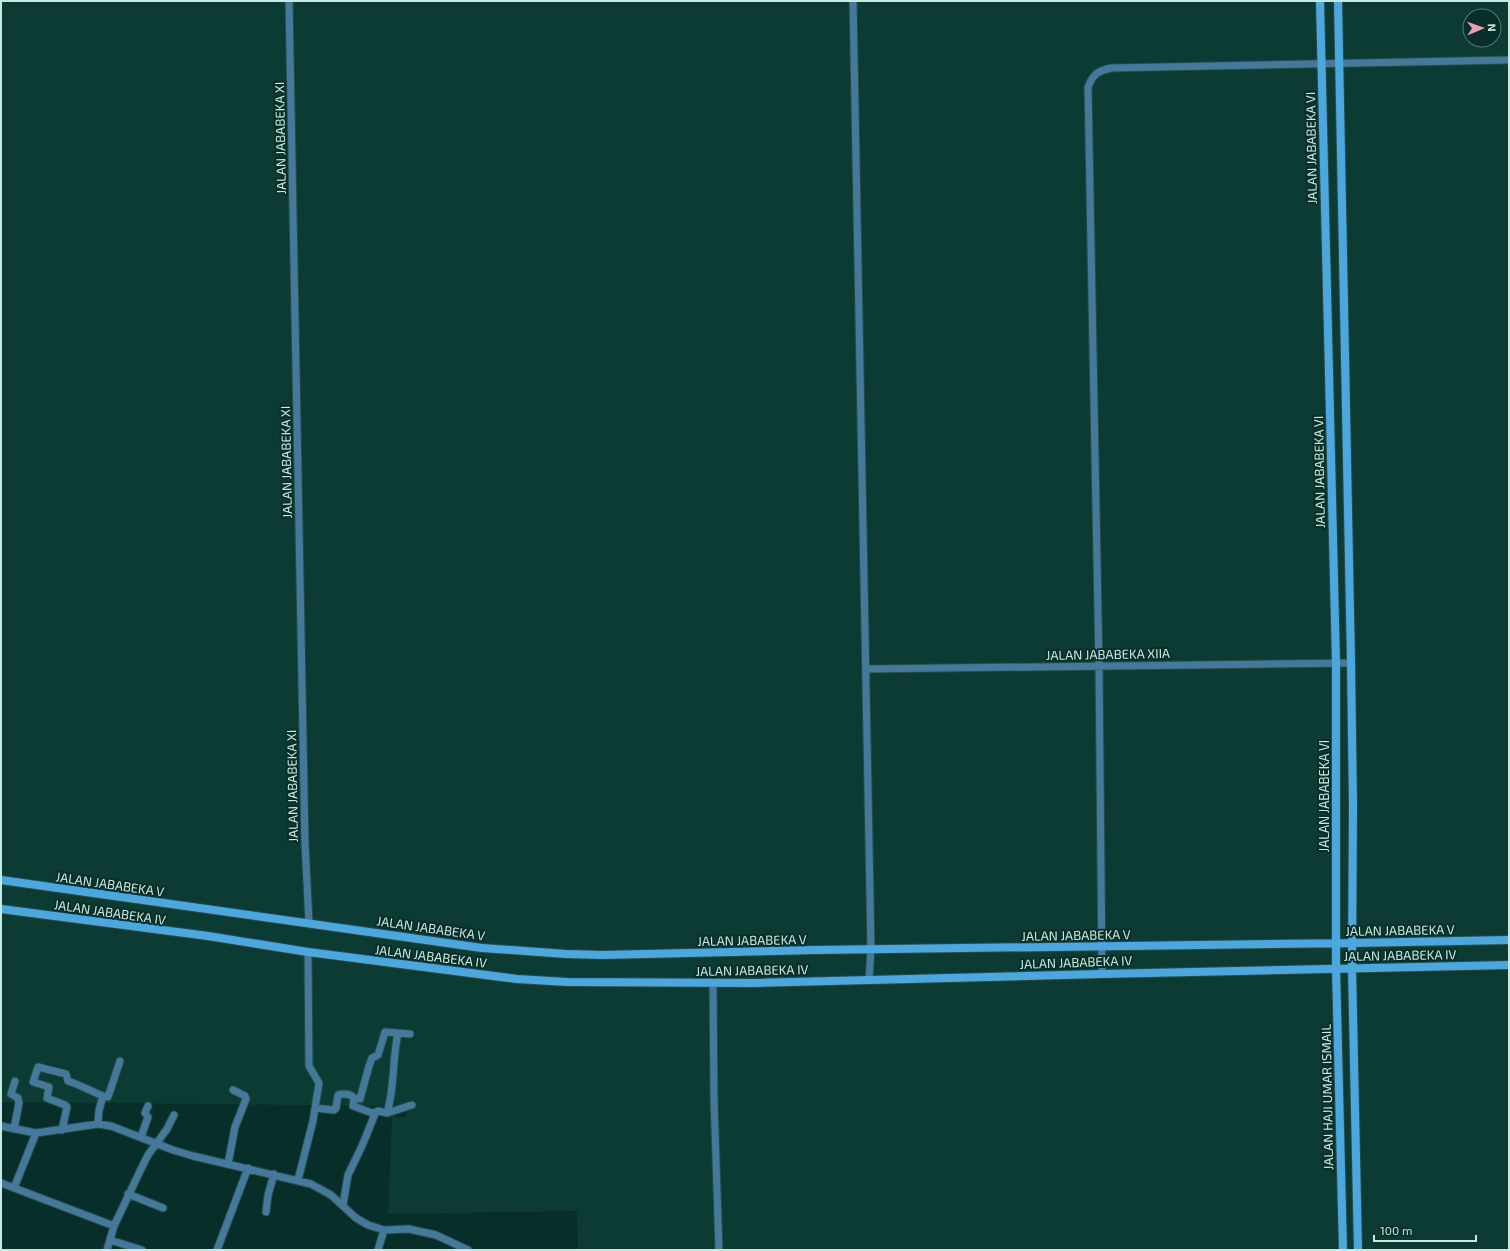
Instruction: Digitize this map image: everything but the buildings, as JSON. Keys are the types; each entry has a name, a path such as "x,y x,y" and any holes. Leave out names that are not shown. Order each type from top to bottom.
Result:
{"street":[{"name":"JALAN JABABEKA XI","path":"289,1 305,835 309,923"},
{"path":"853,1 871,949 869,980"},
{"name":"JALAN JABABEKA VI","path":"1320,1 1336,663 1337,943"},
{"path":"1338,1 1341,64 1351,663 1352,968 1358,1250"},
{"path":"1102,974 1099,666 1088,87 1095,74 1110,68 1509,60"},
{"name":"JALAN JABABEKA XIIA","path":"866,669 1351,663"},
{"name":"JALAN JABABEKA V","path":"1,880 482,948 566,954 610,955 871,949 1509,940"},
{"name":"JALAN JABABEKA IV","path":"1,908 208,936 308,952 539,981 713,983 1509,965"},
{"name":"JALAN HAJI UMAR ISMAIL","path":"1337,943 1336,968 1343,1250"},
{"path":"298,1180 313,1121 319,1081 309,1066 308,952"},
{"path":"713,983 714,1100 719,1250"},
{"path":"315,1108 334,1110 336,1108 338,1095 340,1094 361,1099 369,1066 372,1058 378,1056 384,1033 410,1034"},
{"path":"387,1113 392,1087 398,1033"},
{"path":"62,1130 67,1107 47,1098 49,1087 33,1082 38,1067 66,1074 68,1082 77,1084 81,1087 108,1097 120,1061"},
{"path":"14,1129 19,1103 18,1098 11,1092 15,1081"},
{"path":"228,1164 235,1127 246,1099 245,1096 233,1090"},
{"path":"98,1124 98,1110 103,1096"},
{"path":"354,1098 353,1106 374,1113 378,1111 387,1113 412,1104"},
{"path":"141,1137 148,1116 145,1113 148,1106"},
{"path":"343,1205 348,1175 375,1116 374,1113"},
{"path":"107,1250 114,1226 128,1194 148,1155 158,1143 174,1115"},
{"path":"1,1126 36,1133 98,1124 117,1128 193,1156 298,1180 324,1190 343,1205 356,1218 363,1222 384,1230 414,1229 445,1238 468,1250"},
{"path":"14,1188 36,1133"},
{"path":"217,1250 248,1168"},
{"path":"266,1212 268,1195 274,1174"},
{"path":"1,1182 114,1226"},
{"path":"128,1194 163,1208"},
{"path":"378,1250 384,1230"},
{"path":"110,1240 142,1250"}],"shaded area":[{"path":"1,1 1509,1 1509,1250 578,1250 577,1211 388,1214 392,1116 406,1117 408,1106 1,1102"}]}
